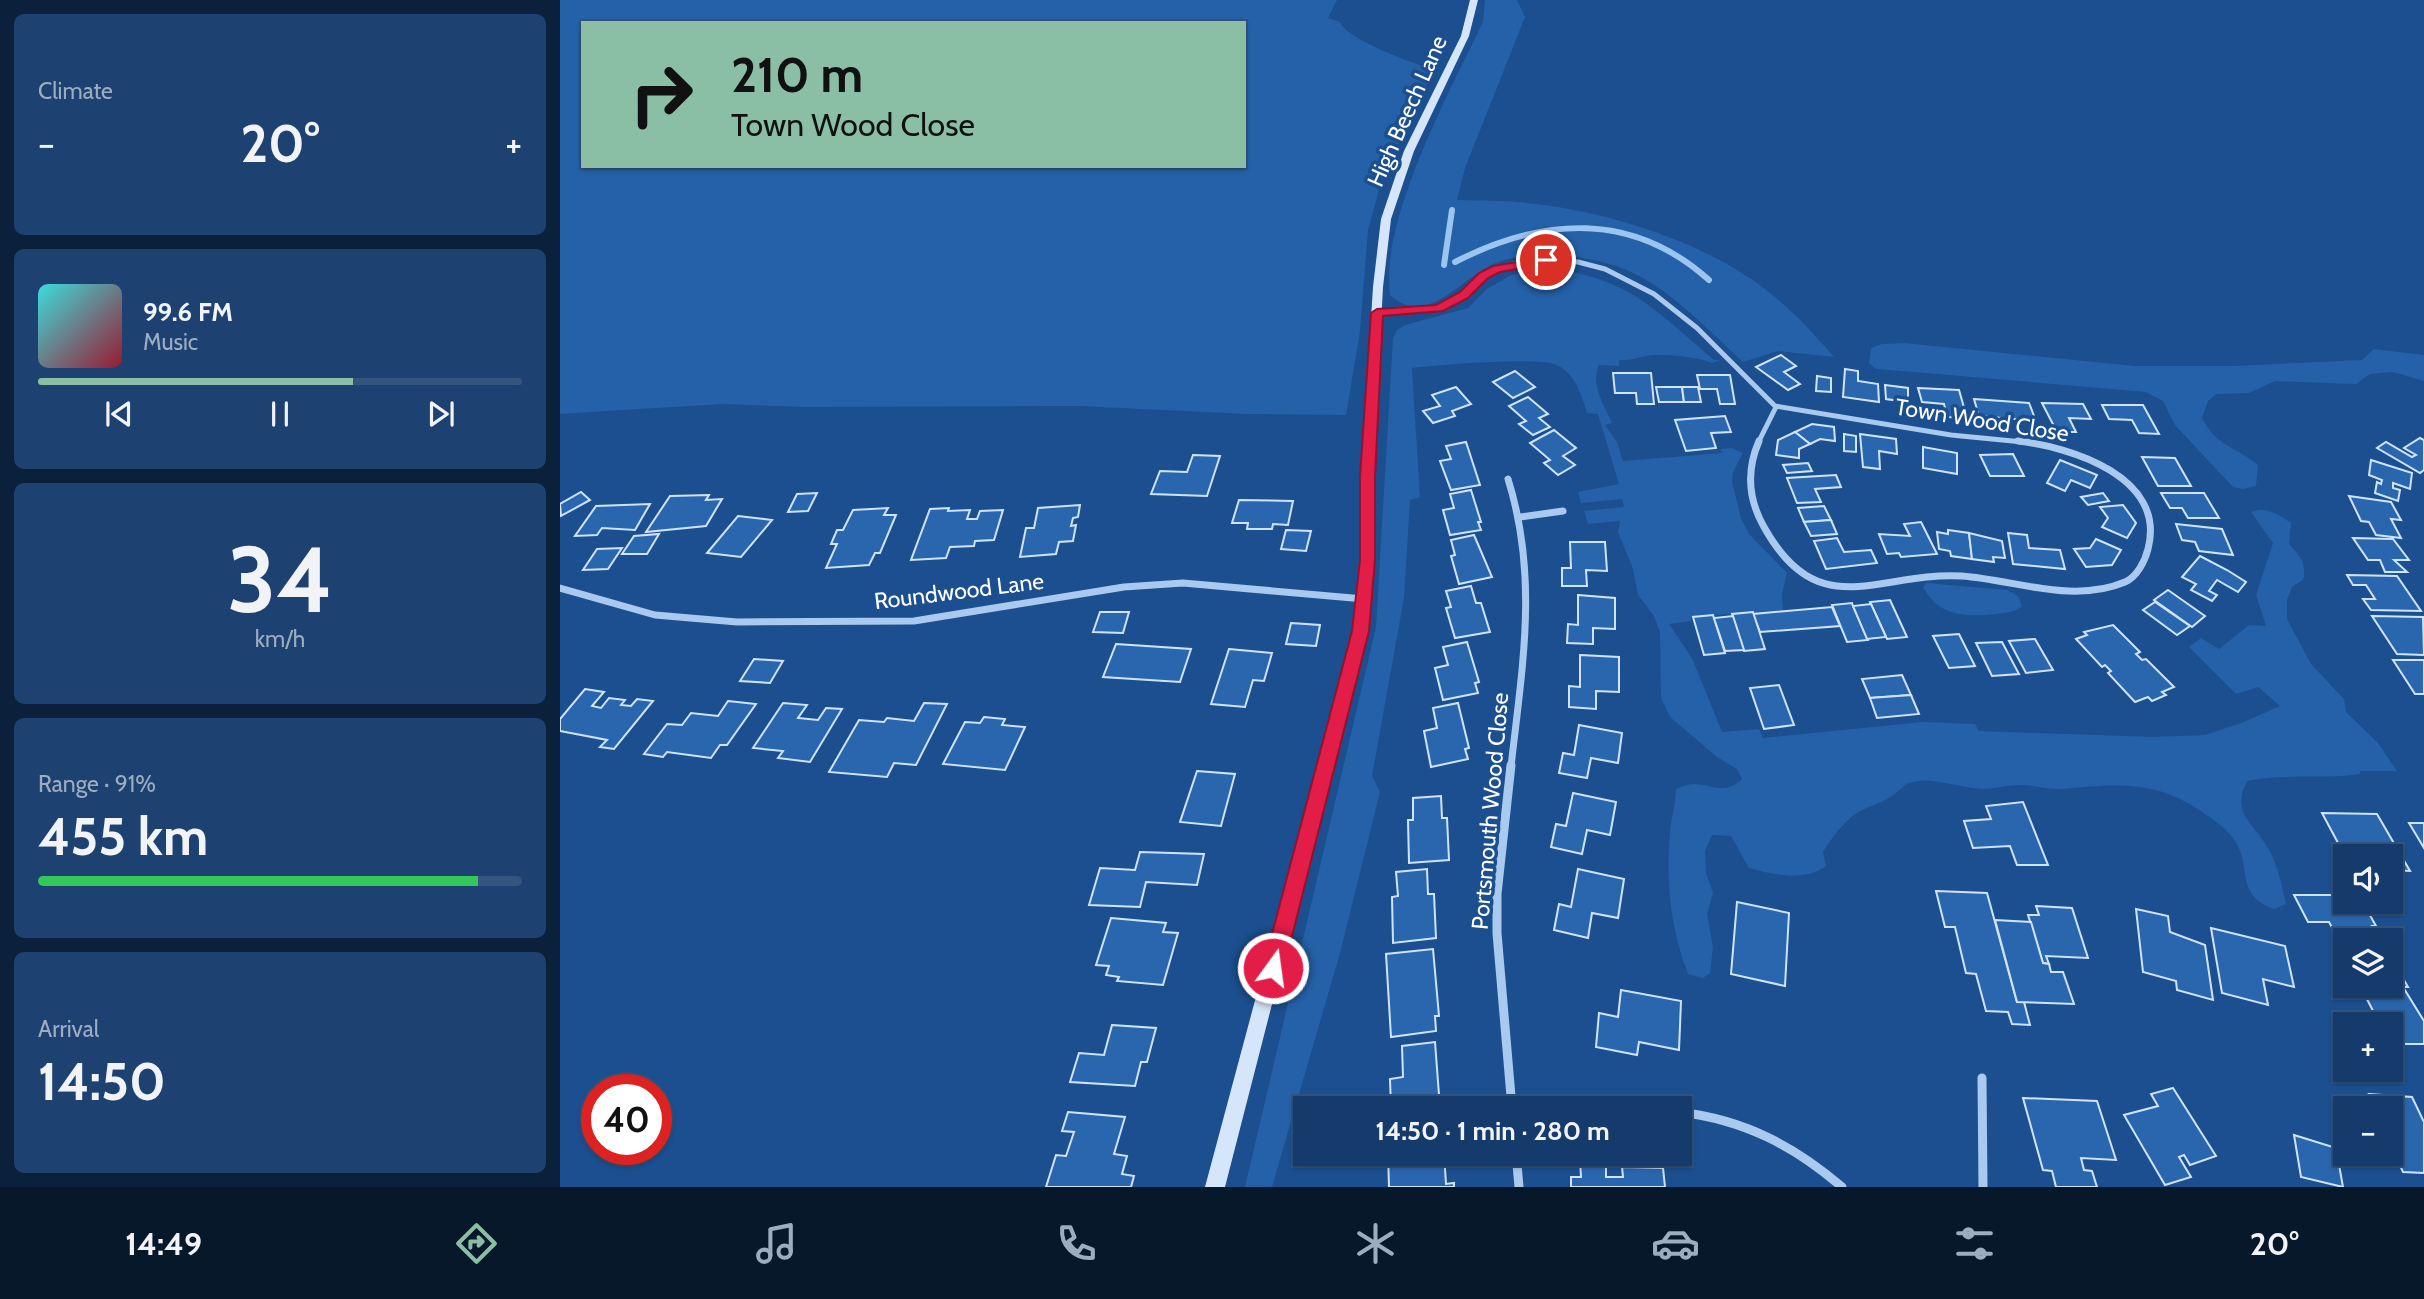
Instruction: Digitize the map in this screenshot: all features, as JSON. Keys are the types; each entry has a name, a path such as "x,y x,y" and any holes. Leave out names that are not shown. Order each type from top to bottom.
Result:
{"street":[{"name":"High Beech Lane","path":"1215,1187 1361,631 1377,313 1383,238 1392,196 1409,151 1465,36 1474,0"},
{"path":"1377,313 1438,309 1464,295 1484,275 1510,264 1546,260 1589,264 1629,277 1661,297 1776,407"},
{"name":"Town Wood Close","path":"1776,407 1866,418 1965,437 2012,439 2078,454 2109,468 2138,497 2150,518 2152,540 2144,561 2130,580 2105,588 2074,590 1943,575 1868,586 1825,585 1808,578 1766,534 1754,512 1749,489 1751,458 1776,407"},
{"name":"Portsmouth Wood Close","path":"1508,479 1520,517 1528,611 1497,894 1497,933 1511,1096"},
{"path":"1520,517 1563,511"},
{"name":"Roundwood Lane","path":"560,588 655,615 737,622 914,621 1153,584 1183,583 1364,599"},
{"path":"1982,1078 1983,1187"},
{"path":"1692,1113 1756,1128 1808,1156 1842,1187"},
{"path":"1517,1166 1519,1187"}],"shaded area":[{"path":"560,0 1337,0 1328,18 1340,22 1345,29 1367,43 1434,70 1383,175 1368,230 1360,331 1346,415 1247,414 1080,406 804,407 721,404 560,414"},
{"path":"1485,0 1517,0 1525,17 1465,168 1457,200 1510,201 1590,213 1687,244 1745,275 1770,293 1804,324 1834,357 1778,351 1743,362 1680,304 1645,279 1606,263 1579,257 1537,255 1509,259 1484,269 1445,297 1418,306 1404,304 1390,295 1390,264 1406,193 1436,119 1483,22"},
{"path":"1545,269 1598,279 1619,287 1656,311 1714,360 1720,360 1712,363 1689,357 1660,355 1619,360 1619,366 1599,365 1596,380 1612,423 1605,425 1617,442 1623,461 1722,453 1721,449 1732,448 1743,453 1733,472 1732,482 1741,518 1749,534 1787,573 1782,594 1783,610 1691,617 1691,621 1669,624 1692,658 1722,732 1759,729 1763,738 1923,722 1975,724 1979,731 2154,737 2205,735 2244,722 2280,706 2258,687 2236,694 2189,647 2201,638 2219,649 2249,625 2266,626 2256,595 2273,543 2251,512 2267,510 2291,523 2289,544 2303,564 2303,580 2292,587 2287,600 2287,619 2311,664 2344,699 2346,712 2378,743 2397,771 2360,771 2360,774 2346,776 2275,777 2247,781 2242,793 2243,811 2272,856 2286,904 2274,909 2261,903 2253,895 2248,887 2239,848 2222,827 2186,802 2169,794 2135,786 2056,789 2019,785 1982,789 1926,781 1909,783 1887,799 1849,819 1823,852 1826,866 1799,876 1779,875 1749,868 1731,836 1712,835 1705,851 1706,873 1713,893 1707,914 1713,947 1710,973 1703,978 1688,974 1673,922 1669,887 1670,832 1676,789 1693,784 1723,788 1742,779 1737,769 1717,757 1670,717 1661,698 1660,632 1654,616 1638,595 1633,569 1618,532 1620,521 1588,524 1584,511 1624,507 1622,499 1581,503 1578,492 1619,484 1598,414 1587,413 1572,378 1554,364 1507,361 1412,368 1420,497 1410,500 1404,598 1372,776 1380,792 1340,953 1298,1096 1293,1096 1293,1115 1272,1187 1245,1187 1376,627 1393,338 1397,330 1405,325 1468,308 1487,289 1511,275"},
{"path":"1904,343 2135,366 2233,366 2362,360 2374,349 2424,355 2424,381 2393,372 2370,374 2356,384 2275,381 2249,393 2216,394 2208,401 2202,418 2220,441 2258,465 2256,486 2243,489 2233,487 2175,425 2163,401 2146,392 1876,369 1869,363 1871,348 1882,344"},
{"path":"1926,583 2007,590 2018,596 2022,606 2013,611 1996,614 1954,613 1945,610 1930,597 1923,587"}],"building":[{"path":"1781,355 1796,366 1784,372 1800,384 1788,390 1756,367"},
{"path":"1845,369 1858,371 1858,381 1878,384 1879,402 1843,397"},
{"path":"1515,371 1535,387 1513,398 1493,382"},
{"path":"1613,373 1651,373 1654,404 1637,404 1636,393 1615,393"},
{"path":"1697,375 1730,375 1735,404 1720,404 1717,389 1700,389"},
{"path":"1817,376 1831,378 1831,392 1816,391"},
{"path":"1885,385 1908,388 1908,402 1886,399"},
{"path":"1456,387 1471,404 1452,411 1455,416 1433,423 1423,411 1440,406 1432,395"},
{"path":"1656,387 1682,387 1684,402 1659,402"},
{"path":"1682,387 1698,387 1701,402 1684,402"},
{"path":"1918,388 1959,390 1967,418 1947,417 1944,404 1922,402"},
{"path":"1528,397 1548,414 1539,418 1550,427 1533,435 1519,424 1526,421 1509,406"},
{"path":"1974,399 2029,403 2036,421 1979,416"},
{"path":"2042,403 2083,404 2091,419 2069,418 2076,432 2057,432"},
{"path":"2102,405 2143,405 2159,434 2139,433 2132,420 2109,419"},
{"path":"1725,416 1731,432 1711,433 1716,448 1686,451 1675,420"},
{"path":"1812,424 1834,427 1835,441 1820,439 1810,444 1795,432"},
{"path":"1554,430 1576,448 1563,456 1575,465 1558,475 1544,463 1550,460 1530,443"},
{"path":"1795,432 1810,444 1799,449 1799,458 1776,455 1778,440"},
{"path":"1844,434 1856,436 1856,452 1844,451"},
{"path":"1860,434 1896,439 1897,454 1879,451 1880,469 1863,467"},
{"path":"2420,438 2424,440 2424,470 2420,473 2377,448 2386,442 2412,457 2416,455 2404,448"},
{"path":"1466,442 1480,485 1451,490 1440,461 1451,459 1446,446"},
{"path":"1923,447 1957,453 1957,474 1923,468"},
{"path":"2013,454 2024,476 1990,476 1980,455"},
{"path":"1193,455 1220,456 1207,496 1151,494 1160,471 1187,472"},
{"path":"2142,457 2175,458 2191,486 2158,486"},
{"path":"2060,460 2097,475 2090,488 2071,480 2065,491 2047,483"},
{"path":"2371,460 2412,473 2410,489 2393,483 2393,488 2400,490 2398,501 2375,493 2377,482 2381,484 2382,480 2369,475"},
{"path":"1808,463 1812,471 1787,473 1783,465"},
{"path":"1836,475 1841,487 1815,489 1821,502 1797,503 1787,478"},
{"path":"1471,490 1481,530 1450,535 1443,510 1454,508 1450,494"},
{"path":"581,492 590,500 561,516 560,504"},
{"path":"817,493 808,511 788,512 797,494"},
{"path":"2103,493 2109,501 2088,505 2081,497"},
{"path":"2161,493 2204,493 2219,518 2188,518 2182,508 2170,508"},
{"path":"709,495 706,500 722,499 706,526 646,532 670,496"},
{"path":"2349,496 2391,502 2401,520 2391,519 2401,538 2376,535 2369,522 2361,521"},
{"path":"1239,500 1293,501 1288,525 1273,524 1272,529 1247,529 1248,523 1232,523"},
{"path":"650,504 635,530 602,528 597,535 575,536 596,506"},
{"path":"1080,505 1078,517 1073,518 1071,526 1076,525 1073,541 1059,542 1056,554 1020,557 1026,528 1034,528 1038,508"},
{"path":"2123,505 2136,523 2127,538 2102,527 2108,518 2100,507"},
{"path":"1824,506 1831,520 1804,522 1798,508"},
{"path":"888,508 884,515 896,515 880,553 875,553 869,565 826,568 837,544 831,544 837,530 843,530 853,510"},
{"path":"949,508 948,511 970,510 967,519 977,519 980,511 1003,510 994,540 975,541 974,546 950,547 946,558 911,560 930,509"},
{"path":"738,516 772,520 741,557 707,553"},
{"path":"1831,520 1837,534 1811,536 1804,522"},
{"path":"1921,522 1937,554 1901,557 1899,553 1887,554 1879,534 1910,536 1904,524"},
{"path":"2176,524 2222,529 2233,555 2199,551 2195,542 2182,540"},
{"path":"1286,530 1311,531 1306,551 1281,549"},
{"path":"1948,530 1969,533 1972,559 1951,556 1950,551 1939,549 1937,532 1948,534"},
{"path":"1969,533 2002,541 2005,558 1993,557 1994,562 1972,559"},
{"path":"2008,533 2027,535 2029,548 2060,550 2065,569 2013,564"},
{"path":"659,534 647,554 622,554 634,536"},
{"path":"1474,535 1492,577 1459,584 1451,556 1455,555 1451,540"},
{"path":"1837,538 1844,552 1871,550 1877,563 1826,569 1814,541"},
{"path":"2353,538 2393,539 2409,560 2394,560 2407,572 2385,572 2380,560 2368,560"},
{"path":"2096,539 2121,550 2112,565 2086,567 2074,549 2090,548"},
{"path":"1570,542 1605,542 1607,571 1586,570 1587,586 1562,586 1562,568 1571,568"},
{"path":"622,548 608,569 583,570 597,549"},
{"path":"2200,556 2246,582 2238,592 2217,580 2209,591 2217,595 2212,601 2191,590 2196,584 2182,577"},
{"path":"2347,575 2397,576 2421,611 2371,610 2363,599 2375,599 2366,585 2353,585"},
{"path":"1471,586 1476,603 1481,603 1490,632 1455,638 1446,608 1451,607 1446,591"},
{"path":"2168,590 2205,616 2192,627 2154,600"},
{"path":"1578,595 1615,598 1615,629 1593,628 1593,644 1567,643 1568,624 1578,625"},
{"path":"1890,600 1907,637 1887,639 1870,602"},
{"path":"2155,602 2190,626 2177,635 2143,610"},
{"path":"1852,603 1868,640 1847,642 1832,605"},
{"path":"1871,604 1886,637 1867,639 1853,606"},
{"path":"1832,607 1840,626 1760,632 1753,614"},
{"path":"1100,612 1129,612 1123,633 1093,632"},
{"path":"1753,612 1765,649 1744,651 1732,614"},
{"path":"1713,615 1725,653 1704,655 1693,617"},
{"path":"1733,616 1744,650 1725,651 1714,618"},
{"path":"2372,616 2423,617 2424,655 2397,654"},
{"path":"1291,623 1320,625 1316,646 1286,644"},
{"path":"2113,625 2140,652 2136,654 2142,660 2146,659 2174,687 2162,692 2166,695 2152,701 2148,697 2135,702 2108,673 2111,671 2105,665 2102,667 2076,639 2087,635 2084,632"},
{"path":"1959,634 1975,666 1949,668 1933,636"},
{"path":"2035,639 2053,670 2026,673 2009,641"},
{"path":"1467,642 1479,682 1475,683 1478,693 1443,700 1435,668 1448,665 1443,647"},
{"path":"2002,642 2019,674 1992,676 1976,643"},
{"path":"1116,644 1191,649 1180,682 1103,677"},
{"path":"1229,649 1272,653 1264,681 1253,680 1245,707 1211,704"},
{"path":"1580,655 1619,657 1619,692 1596,691 1596,709 1569,707 1569,686 1580,687"},
{"path":"754,659 783,661 770,683 740,681"},
{"path":"2393,660 2424,660 2424,694 2415,694"},
{"path":"1902,675 1911,695 1870,698 1862,679"},
{"path":"1779,685 1794,725 1764,729 1750,688"},
{"path":"585,689 604,692 592,706 601,708 609,698 625,700 621,705 631,706 637,699 653,701 614,749 600,747 607,740 560,731 560,719"},
{"path":"1911,695 1919,714 1877,718 1870,698"},
{"path":"728,701 756,704 727,745 720,745 711,758 667,752 663,757 644,754 667,724 682,725 691,713 718,716"},
{"path":"783,703 807,705 798,718 818,720 826,708 842,709 810,762 778,758 783,751 753,748"},
{"path":"924,703 947,704 916,765 894,763 887,777 829,772 859,720 884,722 887,718 914,721"},
{"path":"1458,703 1469,748 1465,749 1468,759 1431,767 1424,731 1437,728 1433,708"},
{"path":"984,717 1005,719 1002,725 1025,727 1005,770 943,764 965,722 980,723"},
{"path":"1579,725 1622,733 1618,763 1591,758 1587,778 1559,773 1563,753 1574,755"},
{"path":"1197,771 1235,774 1221,826 1180,822"},
{"path":"1573,793 1616,802 1610,835 1587,830 1582,854 1551,847 1556,824 1566,826"},
{"path":"1441,796 1442,818 1447,818 1449,860 1409,863 1408,820 1413,820 1413,798"},
{"path":"2023,802 2048,865 2017,865 2010,846 1973,848 1964,821 1991,819 1986,806"},
{"path":"2322,813 2377,814 2394,844 2339,844"},
{"path":"2409,823 2424,823 2424,848"},
{"path":"1140,852 1204,854 1197,885 1146,882 1140,907 1089,905 1100,868 1135,870"},
{"path":"2403,859 2410,871 2403,871"},
{"path":"1427,869 1428,894 1434,894 1436,938 1393,943 1392,897 1398,896 1396,872"},
{"path":"1578,869 1624,879 1618,918 1592,913 1588,938 1554,930 1559,904 1571,907"},
{"path":"1936,891 1987,893 2017,1002 2024,1002 2030,1025 2012,1024 2008,1012 1986,1011 1976,974 1966,973 1955,927 1945,927"},
{"path":"2294,895 2333,895 2333,914 2369,914 2376,926 2333,929 2329,922 2308,922"},
{"path":"1737,902 1789,913 1785,986 1731,974"},
{"path":"2036,906 2072,908 2088,958 2046,956 2049,964 2043,963 2028,915 2039,915"},
{"path":"2136,909 2168,916 2170,932 2205,945 2213,1000 2177,990 2176,981 2143,972"},
{"path":"1111,918 1166,923 1163,932 1178,933 1163,985 1117,981 1119,977 1106,975 1109,966 1096,965"},
{"path":"1995,920 2031,922 2043,963 2049,964 2051,972 2063,972 2074,1004 2017,1002"},
{"path":"2211,928 2285,946 2294,987 2263,979 2268,1005 2222,993"},
{"path":"1433,949 1439,1016 1435,1016 1436,1031 1391,1037 1386,954"},
{"path":"2403,987 2424,1021 2424,1044 2403,1044 2403,1012 2374,1012 2366,998 2403,998"},
{"path":"1621,990 1681,1001 1679,1050 1639,1042 1637,1055 1596,1047 1599,1013 1618,1017"},
{"path":"1112,1025 1156,1028 1147,1062 1141,1062 1135,1086 1070,1082 1079,1053 1104,1055"},
{"path":"1435,1042 1439,1096 1391,1096 1390,1079 1403,1077 1402,1046"},
{"path":"2173,1088 2216,1156 2190,1165 2184,1155 2179,1157 2191,1177 2165,1185 2124,1115 2158,1106 2151,1094"},
{"path":"2403,1096 2412,1097 2424,1122 2424,1173 2403,1172 2400,1166 2403,1166"},
{"path":"2023,1098 2097,1101 2116,1160 2081,1158 2084,1170 2092,1171 2097,1187 2056,1187 2052,1171 2043,1170"},
{"path":"1068,1112 1125,1117 1114,1154 1127,1156 1122,1174 1134,1176 1131,1187 1046,1187 1056,1155 1066,1156 1074,1132 1062,1131"},
{"path":"2294,1135 2333,1147 2333,1166 2339,1166 2343,1187 2301,1177"},
{"path":"1388,1166 1445,1166 1446,1184 1454,1183 1454,1187 1389,1187"},
{"path":"1580,1166 1606,1166 1606,1177 1623,1177 1622,1167 1663,1168 1665,1187 1571,1187 1571,1177 1581,1177"}],"waterway":[{"path":"1444,265 1452,210"},
{"path":"1455,262 1521,236 1586,228 1618,232 1649,242 1680,258 1709,280"}],"route":[{"path":"1273,968 1361,631 1368,560 1367,477 1377,313 1438,309 1464,295 1483,276 1497,269 1510,264 1546,260"}]}
